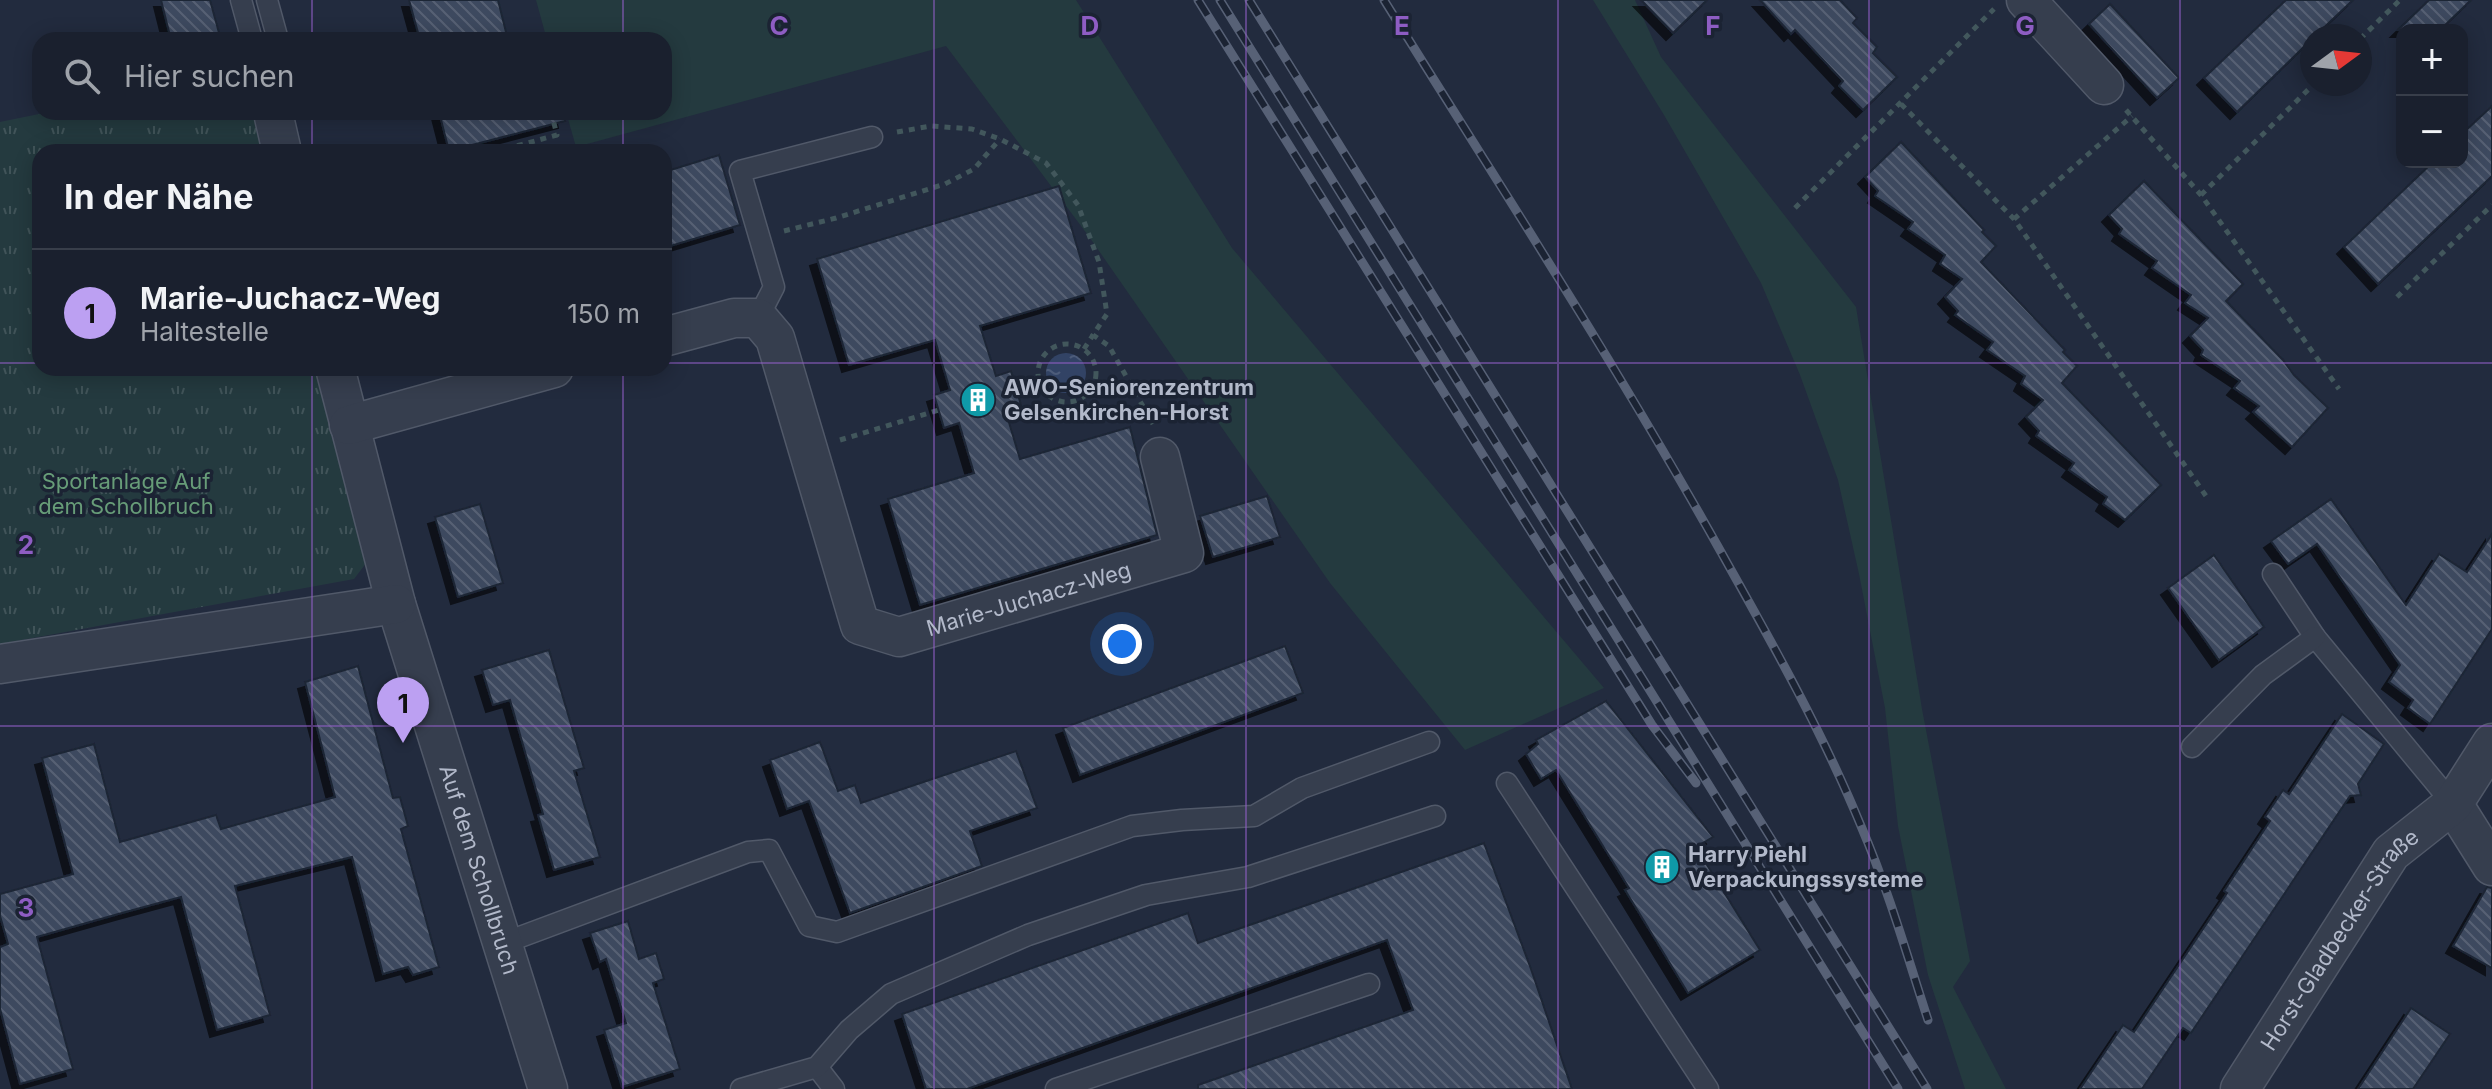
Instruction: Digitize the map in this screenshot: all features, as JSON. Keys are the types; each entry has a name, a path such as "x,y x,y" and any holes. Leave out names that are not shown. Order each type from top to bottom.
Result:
{"street":[{"path":"2026,0 2104,85"},
{"path":"672,335 734,318 758,318"},
{"name":"Marie-Juchacz-Weg","path":"758,318 775,338 860,625 899,637 1184,553 1160,457"},
{"name":"Auf dem Schollbruch","path":"337,376 396,604 548,1089"},
{"path":"349,425 525,376"},
{"path":"0,664 396,604"},
{"name":"Horst-Gladbecker-Straße","path":"2240,1089 2391,853 2453,804 2492,743"},
{"path":"2453,804 2492,866"}],"lane":[{"path":"241,0 250,32"},
{"path":"267,0 276,32"},
{"path":"758,318 774,287 740,171 872,137"},
{"path":"2273,574 2315,637 2453,804"},
{"path":"2192,747 2263,675 2315,637"},
{"path":"504,943 748,852 769,850 809,926 837,932 1132,826 1254,816 1302,788 1429,742"},
{"path":"1507,783 1708,1089"},
{"path":"741,1089 817,1067 849,1030 891,994 1028,935 1146,895 1248,877 1435,816"},
{"path":"1056,1089 1369,984"},
{"path":"817,1067 834,1089"}],"path":[{"path":"1795,208 2003,0"},
{"path":"2372,27 2400,0"},
{"path":"2104,85 2201,195 2339,389"},
{"path":"2201,195 2302,96"},
{"path":"1901,104 2014,219 2206,496"},
{"path":"2014,219 2132,116"},
{"path":"524,144 557,135 553,120"},
{"path":"872,137 931,126 972,129 1000,139 1046,163 1078,205 1099,262 1107,314 1084,349"},
{"path":"760,237 836,218 945,184 974,169 1000,139"},
{"path":"2397,297 2492,205"},
{"path":"1093,335 1109,346 1156,428 1160,457"},
{"path":"1060,344 1073,344 1084,349 1096,369 1095,382 1089,392 1079,400 1067,403 1045,393 1037,370 1041,358 1049,349 1060,344"},
{"path":"808,450 939,410"}],"green space":[{"path":"536,0 1076,0 1232,248 1604,688 1465,750 1330,583 1090,238 946,46 587,144 575,144 568,120 672,120 672,32 545,32"},
{"path":"1593,0 1635,0 1661,57 1856,307 1922,709 1970,961 1953,987 2006,1089 1965,1089 1928,975 1898,826 1885,708 1859,574 1838,480 1800,375 1761,283"},
{"name":"Sportanlage Auf dem Schollbruch","path":"32,115 32,120 260,120 266,144 32,144 32,376 324,376 370,558 354,579 0,644 0,122"}],"water":[{"path":"1066,353 1080,359 1086,373 1080,387 1066,393 1052,387 1046,373 1052,359"}],"building":[{"path":"161,0 210,0 219,32 169,32"},
{"path":"409,0 498,0 506,32 418,32"},
{"path":"1641,0 1707,0 1673,33"},
{"path":"1760,0 1840,0 1857,18 1853,23 1877,47 1873,53 1897,77 1863,110 1839,86 1843,81 1795,30 1791,34"},
{"path":"2286,0 2353,0 2328,24 2300,24 2300,51 2237,112 2204,78"},
{"path":"2429,0 2471,0 2446,24 2404,24"},
{"path":"2110,4 2179,78 2157,98 2089,24"},
{"path":"2492,106 2492,176 2378,284 2344,247 2427,168 2468,168 2468,128"},
{"path":"441,120 565,121 476,144 447,144"},
{"path":"1901,142 1996,246 1981,262 2077,366 2062,383 2161,485 2125,520 2103,504 2107,497 2069,470 2074,463 2036,436 2039,431 2026,417 2043,400 2021,384 2025,376 1987,350 1993,342 1955,315 1958,311 1945,297 1962,279 1940,264 1945,255 1908,229 1913,222 1875,196 1878,191 1865,177"},
{"path":"719,155 740,225 672,246 672,170"},
{"path":"2144,181 2243,284 2226,301 2328,408 2292,447 2253,412 2259,406 2234,388 2240,381 2201,355 2203,350 2190,336 2208,318 2185,303 2191,295 2152,268 2157,261 2119,234 2122,229 2109,215"},
{"name":"AWO-Seniorenzentrum Gelsenkirchen-Horst","path":"1059,186 1091,293 980,326 996,376 1011,371 1021,405 1005,409 1020,459 1130,427 1157,535 920,605 888,499 974,473 959,423 944,428 934,395 950,390 935,340 849,365 817,259"},
{"path":"1267,496 1280,537 1213,557 1200,516"},
{"path":"2331,499 2406,605 2439,554 2467,572 2492,534 2492,629 2430,724 2408,708 2413,700 2389,682 2400,665 2317,544 2288,564 2271,541"},
{"path":"480,504 503,583 458,597 435,517"},
{"path":"2214,555 2264,627 2219,660 2168,588"},
{"path":"1285,646 1303,693 1080,775 1063,728"},
{"path":"549,650 584,768 574,771 600,857 554,870 538,815 543,814 510,700 493,705 482,670"},
{"path":"358,666 393,798 400,797 408,826 401,829 439,967 413,975 408,967 383,974 352,857 235,886 270,1015 217,1030 181,897 122,913 37,937 73,1069 20,1084 0,1009 0,947 8,944 0,916 0,894 73,874 42,758 94,744 120,842 216,815 221,829 335,797 305,682"},
{"name":"Harry Piehl Verpackungssysteme","path":"1606,701 1713,837 1696,847 1760,950 1688,993 1625,890 1629,888 1556,770 1541,779 1526,754 1538,744 1536,740"},
{"path":"2342,714 2384,744 2358,784 2361,795 2350,796 2191,1033 2183,1028 2142,1089 2080,1089 2123,1025 2134,1032 2227,893 2224,891 2270,821 2265,817 2283,790 2289,794"},
{"path":"820,742 838,791 855,785 861,803 1016,751 1037,808 970,831 982,866 850,913 809,801 787,809 770,760"},
{"path":"1484,843 1572,1089 1198,1089 1198,1085 1413,1010 1387,940 967,1089 926,1089 902,1014 1188,913 1198,943"},
{"path":"2487,887 2492,888 2492,968 2453,946"},
{"path":"628,921 639,959 656,953 664,979 653,983 680,1069 622,1087 604,1030 626,1023 606,959 600,962 590,933"},
{"path":"2411,1008 2450,1034 2413,1089 2358,1089"}],"railway":[{"path":"1198,0 1652,725 1696,783"},
{"path":"1220,0 1898,1089"},
{"path":"1249,0 1927,1089"},
{"path":"1384,0 1640,412 1795,687 1830,756 1871,850 1928,1020"}],"place":[{"name":"AWO-Seniorenzentrum Gelsenkirchen-Horst","path":"978,400"},
{"name":"Marie-Juchacz-Weg","path":"403,743"},
{"name":"Harry Piehl Verpackungssysteme","path":"1662,867"}]}
